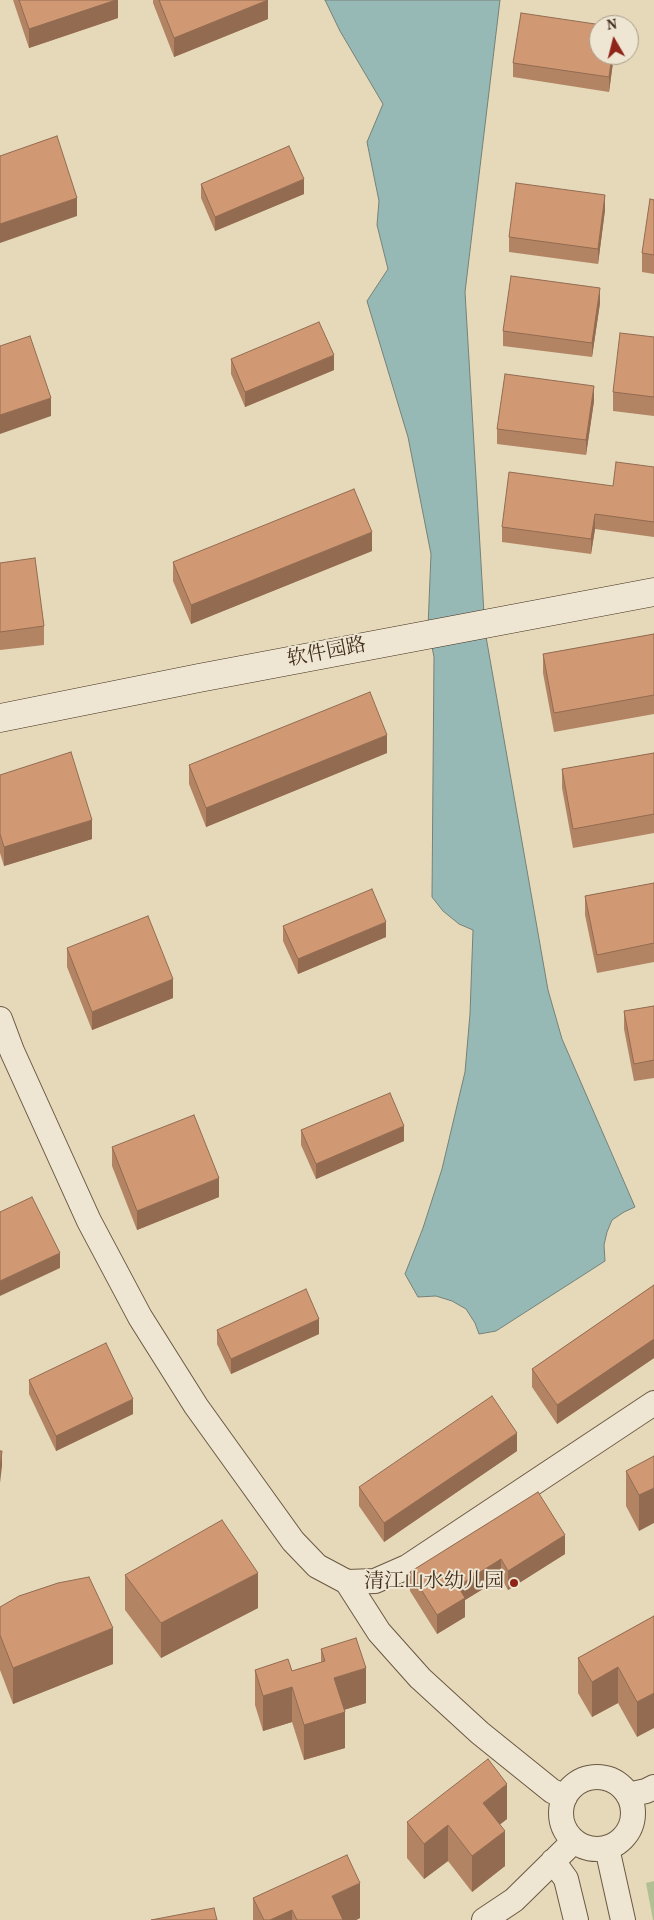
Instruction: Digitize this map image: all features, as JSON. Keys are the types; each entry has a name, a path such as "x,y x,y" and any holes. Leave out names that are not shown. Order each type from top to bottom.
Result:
{"main road":[{"name":"软件园路","path":"0,718 218,674 654,592"}],"street":[{"path":"0,1019 12,1050 89,1221 145,1325 196,1406 293,1541 317,1566 347,1582 379,1632 420,1678 480,1733 552,1791 565,1798"},
{"path":"347,1582 375,1581 406,1567 654,1403"},
{"path":"590,1778 601,1778 621,1786 628,1795 632,1805 633,1816 625,1836 617,1844 607,1848 595,1849 584,1847 574,1841 566,1832 561,1821 561,1809 571,1788 580,1782 590,1778"},
{"path":"628,1795 646,1792 654,1787"},
{"path":"484,1920 514,1900 574,1841"},
{"path":"607,1848 623,1920"},
{"path":"553,1861 566,1879 576,1920"}],"green space":[{"path":"654,1881 654,1920 653,1920 646,1883"}],"water":[{"path":"325,0 500,0 465,292 485,631 548,990 562,1039 635,1207 612,1220 604,1245 605,1261 496,1331 479,1334 475,1323 466,1309 452,1301 436,1296 418,1297 405,1274 423,1228 442,1169 465,1072 470,1014 473,930 459,924 443,911 432,897 434,657 428,627 431,554 408,437 367,301 388,269 377,225 379,201 367,142 383,104 340,31"}],"building":[{"path":"19,0 116,0 29,29"},
{"path":"159,0 268,0 174,38"},
{"path":"521,13 589,23 589,65 611,65 609,77 513,63"},
{"path":"57,136 77,198 0,224 0,156"},
{"path":"289,146 304,179 215,217 201,184"},
{"path":"516,183 605,195 598,249 509,237"},
{"path":"650,199 654,200 654,255 642,253"},
{"path":"511,276 600,288 592,343 503,331"},
{"path":"319,322 334,355 245,392 231,359"},
{"path":"620,333 654,337 654,397 613,392"},
{"path":"30,336 51,398 0,415 0,346"},
{"path":"505,374 594,386 586,440 497,429"},
{"path":"616,462 654,467 654,522 595,514 591,539 502,527 509,472 613,486"},
{"path":"354,489 372,532 191,605 173,562"},
{"path":"35,558 44,626 0,632 0,563"},
{"path":"654,634 654,695 554,713 543,654"},
{"path":"370,692 387,735 206,808 189,765"},
{"path":"71,752 92,820 4,847 0,834 0,775"},
{"path":"654,753 654,814 573,829 562,769"},
{"path":"654,883 654,943 597,955 585,896"},
{"path":"372,889 386,922 298,959 283,926"},
{"path":"148,916 173,979 92,1012 67,948"},
{"path":"654,1006 654,1060 634,1064 624,1011"},
{"path":"390,1093 404,1126 316,1164 301,1130"},
{"path":"194,1115 219,1178 137,1211 112,1147"},
{"path":"32,1197 60,1253 0,1281 0,1212"},
{"path":"654,1285 654,1339 557,1405 532,1369"},
{"path":"306,1289 319,1319 231,1359 217,1330"},
{"path":"106,1343 133,1399 56,1436 29,1380"},
{"path":"492,1396 517,1433 384,1523 359,1487"},
{"path":"0,1451 2,1451 0,1468"},
{"path":"654,1456 654,1488 639,1495 626,1471"},
{"path":"538,1492 565,1535 508,1571 501,1559 458,1586 465,1598 437,1615 410,1572"},
{"path":"222,1520 258,1573 161,1623 125,1575"},
{"path":"89,1577 113,1628 13,1668 0,1635 0,1607 19,1596 58,1583"},
{"path":"654,1616 654,1693 637,1702 618,1667 592,1682 578,1658"},
{"path":"356,1638 366,1668 334,1678 345,1712 304,1725 292,1687 263,1696 255,1670 288,1659 292,1671 325,1661 321,1649"},
{"path":"488,1759 507,1784 483,1803 505,1831 472,1856 448,1825 424,1844 407,1822"},
{"path":"347,1855 360,1883 332,1896 343,1920 297,1920 292,1910 270,1920 264,1920 253,1898"},
{"path":"214,1908 217,1920 151,1920"}],"place":[{"name":"清江山水幼儿园","path":"514,1583"}]}
